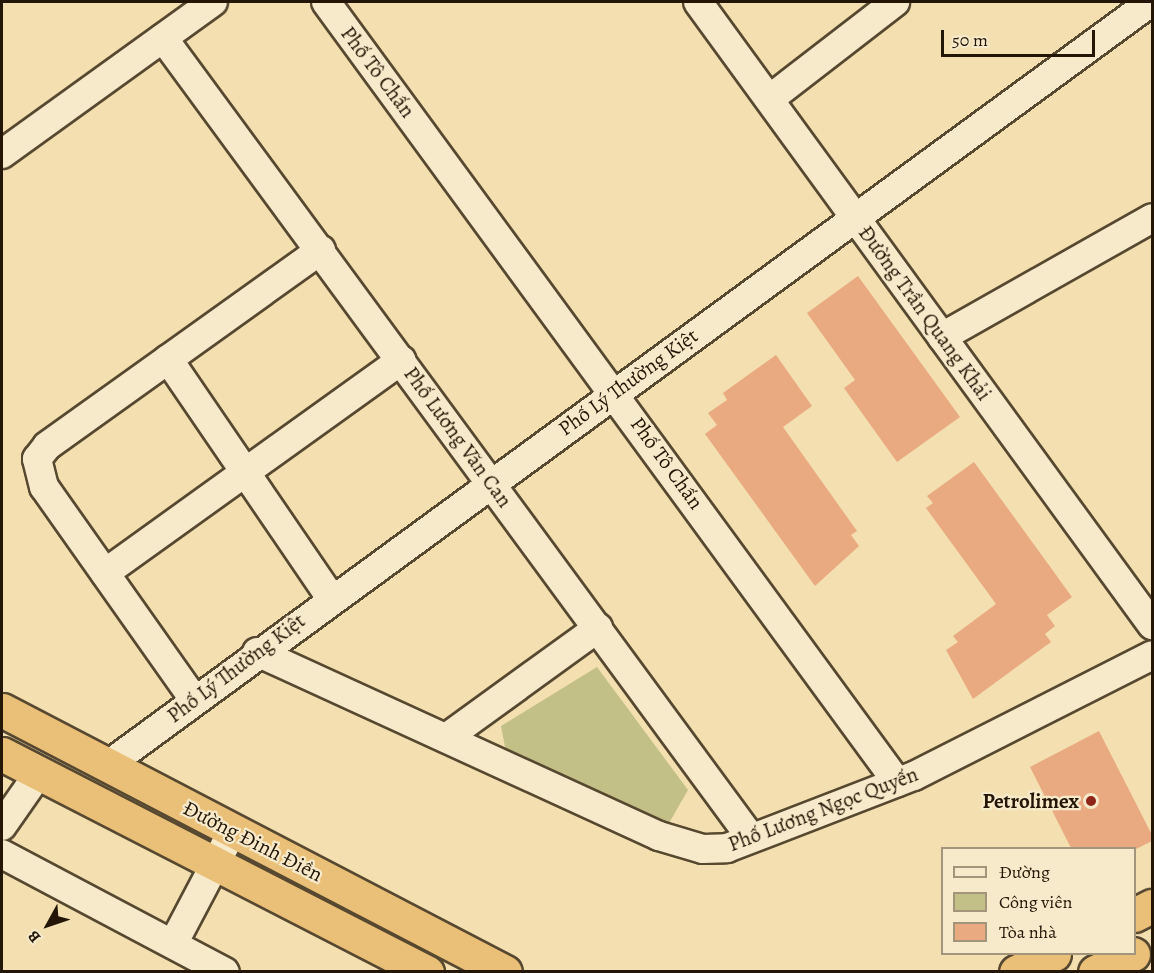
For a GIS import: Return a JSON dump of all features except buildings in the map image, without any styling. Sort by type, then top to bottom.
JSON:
[{"type":"highway","name":"Đường Đinh Điền","points":[[2,710],[505,972]]},
{"type":"highway","name":"Đường Đinh Điền","points":[[2,754],[427,972]]},
{"type":"highway","points":[[1136,914],[1152,906]]},
{"type":"highway","points":[[1136,952],[1152,944]]},
{"type":"highway","points":[[1016,972],[1051,955]]},
{"type":"highway","points":[[1095,972],[1130,955]]},
{"type":"street","points":[[2,154],[213,2]]},
{"type":"street","name":"Phố Tô Chấn","points":[[326,2],[615,391],[897,782]]},
{"type":"street","name":"Đường Trần Quang Khải","points":[[698,2],[771,98],[1152,625]]},
{"type":"street","points":[[771,98],[895,2]]},
{"type":"street","name":"Phố Lý Thường Kiệt","points":[[108,765],[193,698],[1151,2]]},
{"type":"street","name":"Phố Lương Văn Can","points":[[164,38],[751,838]]},
{"type":"street","points":[[942,337],[1152,218]]},
{"type":"street","points":[[193,698],[44,487],[37,459],[48,446],[321,250]]},
{"type":"street","points":[[168,359],[331,598]]},
{"type":"street","points":[[105,573],[401,360]]},
{"type":"street","points":[[446,738],[598,628]]},
{"type":"street","name":"Phố Lương Ngọc Quyến","points":[[257,652],[683,845],[727,848],[897,782],[1152,655]]},
{"type":"street","points":[[2,826],[39,773]]},
{"type":"street","points":[[173,944],[233,830]]},
{"type":"street","points":[[2,854],[225,972]]},
{"type":"green space","points":[[597,667],[688,790],[669,823],[506,752],[501,726]]},
{"type":"place","name":"Petrolimex","points":[[1091,801]]}]
